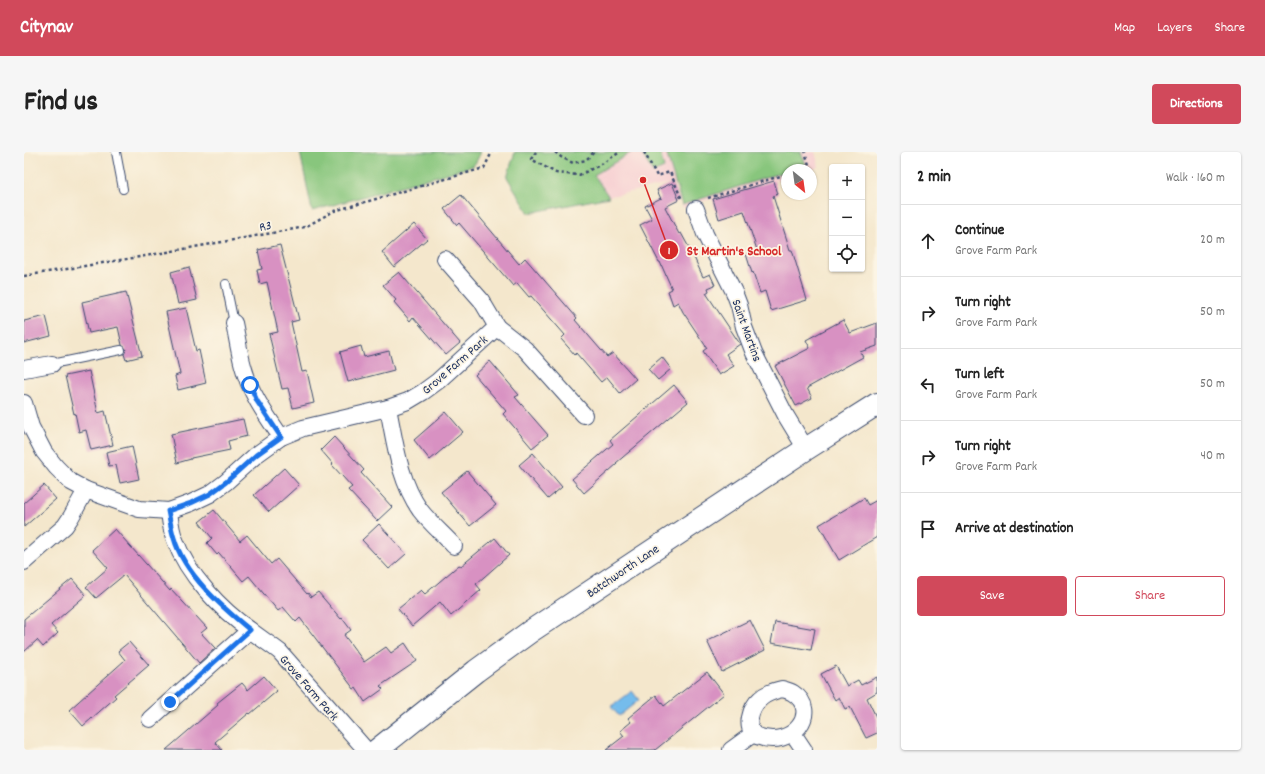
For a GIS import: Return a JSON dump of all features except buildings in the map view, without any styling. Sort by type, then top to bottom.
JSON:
[{"type":"street","name":"Saint Martins","points":[[696,205],[705,234],[734,292],[739,305],[744,327],[754,352],[786,416],[806,449]]},
{"type":"street","name":"Grove Farm Park","points":[[445,259],[481,300],[497,327],[525,349],[584,415]]},
{"type":"street","points":[[234,323],[243,366],[250,385],[257,401],[281,437]]},
{"type":"street","name":"Grove Farm Park","points":[[24,403],[31,427],[44,452],[70,482],[86,490],[139,510],[168,511],[191,503],[210,494],[256,455],[281,437],[303,428],[388,408],[408,401],[438,381],[497,327]]},
{"type":"street","points":[[24,369],[52,364]]},
{"type":"street","name":"Batchworth Lane","points":[[377,750],[458,685],[531,631],[806,449],[877,404]]},
{"type":"street","points":[[388,408],[404,481],[420,510],[454,546]]},
{"type":"street","points":[[24,562],[65,526],[86,490]]},
{"type":"street","name":"Grove Farm Park","points":[[168,511],[174,539],[192,574],[224,609],[280,652],[366,750]]},
{"type":"street","points":[[150,720],[250,630]]},
{"type":"street","points":[[782,689],[792,692],[800,698],[804,708],[804,720],[801,728],[794,735],[786,740],[775,742],[764,740],[753,734],[748,724],[751,712],[759,699],[771,691],[782,689]]},
{"type":"street","points":[[731,750],[753,734]]},
{"type":"street","points":[[794,735],[804,750]]},
{"type":"lane","points":[[116,152],[123,189]]},
{"type":"lane","points":[[226,284],[234,323]]},
{"type":"lane","points":[[52,364],[121,350]]},
{"type":"path","name":"R3","points":[[24,276],[305,228],[334,211],[484,168],[492,152]]},
{"type":"path","points":[[536,152],[532,159],[556,173],[579,175],[600,165],[620,152]]},
{"type":"path","points":[[555,152],[573,163],[586,160],[594,152]]},
{"type":"path","points":[[644,152],[657,176],[670,172],[696,205],[781,176]]},
{"type":"path","points":[[805,152],[809,164]]},
{"type":"shaded area","points":[[515,152],[815,152],[819,167],[817,168],[817,164],[781,164],[781,179],[683,208],[674,183],[529,213],[507,177]]},
{"type":"green space","points":[[300,152],[481,152],[473,166],[312,211]]},
{"type":"green space","points":[[515,152],[632,152],[594,175],[609,197],[529,213],[507,177]]},
{"type":"green space","points":[[641,152],[660,152],[664,168],[653,173]]},
{"type":"green space","points":[[666,152],[801,152],[806,164],[781,164],[781,173],[682,205]]},
{"type":"water","points":[[632,691],[639,700],[619,716],[611,707]]},
{"type":"place","name":"St Martin's School","points":[[643,180]]},
{"type":"route","points":[[170,702],[250,630],[224,609],[192,574],[174,539],[168,511],[191,503],[210,494],[256,455],[281,437],[257,401],[250,385]]}]
